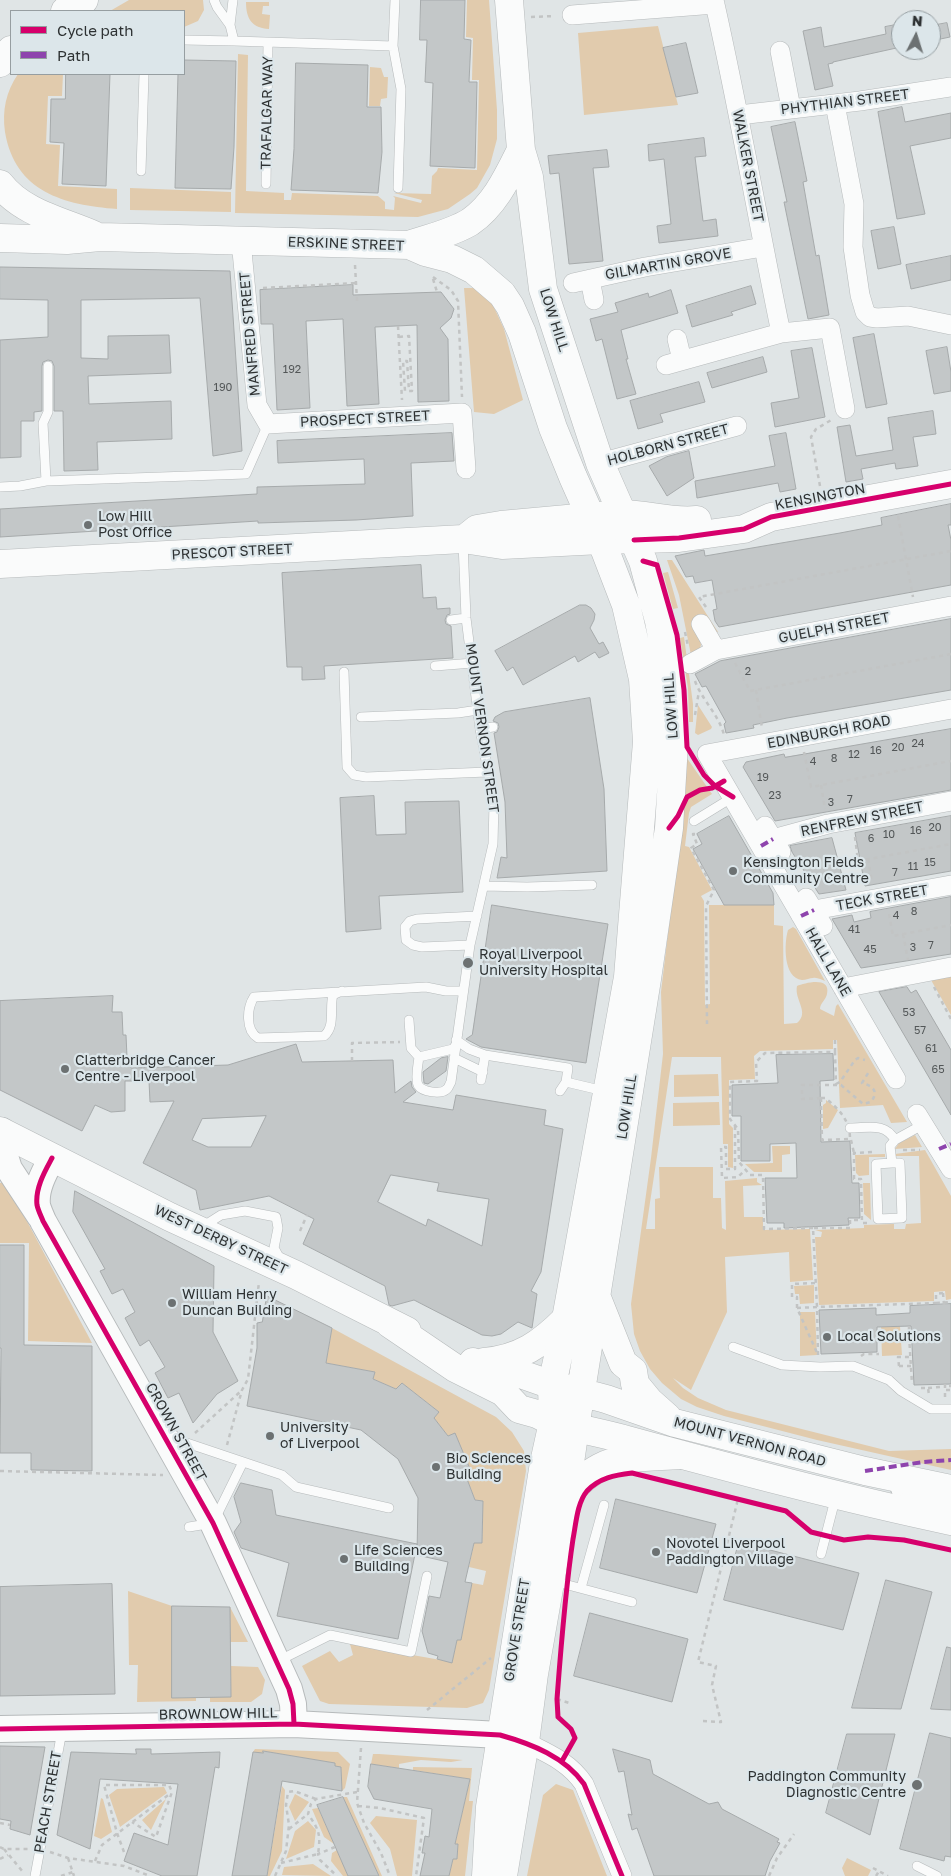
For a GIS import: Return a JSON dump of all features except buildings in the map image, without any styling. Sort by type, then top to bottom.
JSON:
[{"type":"main road","points":[[67,10],[84,0]]},
{"type":"main road","name":"LOW HILL","points":[[509,9],[521,150],[530,177],[543,289],[600,463],[643,560],[659,621],[669,674],[674,744],[668,837],[597,1298],[579,1392],[564,1425]]},
{"type":"main road","points":[[0,63],[10,51]]},
{"type":"main road","points":[[409,245],[459,228],[477,216],[498,192],[521,150]]},
{"type":"main road","points":[[0,184],[11,196],[33,211],[100,237]]},
{"type":"main road","name":"ERSKINE STREET","points":[[0,238],[67,240],[100,237],[409,245],[425,252],[452,259],[474,270],[497,289],[510,306],[522,333],[553,428],[595,528]]},
{"type":"main road","name":"KENSINGTON","points":[[595,528],[634,540],[679,538],[744,530],[771,518],[951,484]]},
{"type":"main road","name":"PRESCOT STREET","points":[[0,564],[463,539],[502,545],[595,528],[622,514],[637,514],[680,522],[741,516],[771,518]]},
{"type":"main road","name":"LOW HILL","points":[[552,1385],[566,1318],[629,968],[647,742],[644,679],[626,605],[595,528]]},
{"type":"main road","name":"WEST DERBY STREET","points":[[1,1131],[52,1158],[286,1271],[390,1324],[500,1374],[514,1372],[552,1385]]},
{"type":"main road","points":[[597,1298],[622,1363],[633,1371],[635,1384],[649,1402],[675,1423]]},
{"type":"main road","points":[[475,1363],[512,1357],[528,1350],[548,1337],[566,1318]]},
{"type":"main road","name":"WEST DERBY STREET","points":[[390,1324],[455,1368],[503,1392],[519,1409],[564,1425]]},
{"type":"main road","name":"MOUNT VERNON ROAD","points":[[552,1385],[606,1399],[675,1423],[879,1474],[951,1489]]},
{"type":"main road","name":"GROVE STREET","points":[[486,1876],[488,1819],[534,1674],[565,1497],[564,1425],[552,1385]]},
{"type":"main road","name":"MOUNT VERNON ROAD","points":[[564,1425],[837,1494],[950,1517]]},
{"type":"main road","name":"GROVE STREET","points":[[503,1876],[513,1738],[516,1638],[544,1463],[564,1425]]},
{"type":"main road","points":[[565,1497],[580,1481],[605,1465],[631,1459],[681,1455]]},
{"type":"street","points":[[572,15],[714,2]]},
{"type":"street","name":"WALKER STREET","points":[[714,2],[739,115],[781,333]]},
{"type":"street","points":[[780,51],[791,108]]},
{"type":"street","name":"PHYTHIAN STREET","points":[[739,115],[835,104],[951,87]]},
{"type":"street","points":[[835,104],[854,204],[853,247],[860,295],[865,312],[870,317],[908,316],[951,325]]},
{"type":"street","name":"MANFRED STREET","points":[[241,241],[256,405],[268,424]]},
{"type":"street","name":"GILMARTIN GROVE","points":[[594,300],[582,281],[645,266],[763,247]]},
{"type":"street","points":[[677,340],[681,361],[781,333],[830,328],[845,409]]},
{"type":"street","points":[[462,413],[466,469]]},
{"type":"street","name":"PROSPECT STREET","points":[[268,424],[462,413]]},
{"type":"street","name":"HOLBORN STREET","points":[[600,463],[737,426]]},
{"type":"street","name":"GUELPH STREET","points":[[690,664],[722,649],[951,606]]},
{"type":"street","points":[[698,623],[722,649]]},
{"type":"street","name":"EDINBURGH ROAD","points":[[707,754],[951,709]]},
{"type":"street","name":"HALL LANE","points":[[707,754],[733,797],[770,841],[811,913],[843,988],[896,1078]]},
{"type":"street","name":"RENFREW STREET","points":[[770,841],[828,824],[951,801]]},
{"type":"street","name":"TECK STREET","points":[[811,913],[951,885]]},
{"type":"street","points":[[843,988],[951,967]]},
{"type":"street","points":[[920,1119],[945,1146],[951,1169]]},
{"type":"street","points":[[1,1131],[9,1170],[43,1221]]},
{"type":"street","name":"CROWN STREET","points":[[52,1158],[42,1178],[38,1195],[37,1204],[43,1221],[175,1439],[188,1476],[201,1525],[289,1689],[293,1704],[294,1724]]},
{"type":"street","points":[[879,1474],[950,1517]]},
{"type":"street","name":"BROWNLOW HILL","points":[[0,1729],[294,1724],[513,1738]]},
{"type":"street","points":[[513,1738],[562,1761],[577,1774],[584,1784],[622,1876]]},
{"type":"lane","points":[[214,0],[230,25]]},
{"type":"lane","points":[[233,0],[230,25],[234,41]]},
{"type":"lane","points":[[394,0],[394,46],[401,90],[398,188]]},
{"type":"lane","name":"TRAFALGAR WAY","points":[[185,40],[394,46]]},
{"type":"lane","name":"TRAFALGAR WAY","points":[[266,184],[268,43]]},
{"type":"lane","points":[[141,171],[144,75]]},
{"type":"lane","points":[[46,481],[43,423],[48,412],[48,366]]},
{"type":"lane","points":[[0,486],[20,486],[46,481],[246,474],[268,424]]},
{"type":"lane","name":"MOUNT VERNON STREET","points":[[419,1057],[417,1083],[420,1088],[441,1092],[447,1089],[451,1082],[470,945],[493,844],[492,790],[480,729],[466,618],[463,539]]},
{"type":"lane","points":[[451,620],[466,618]]},
{"type":"lane","points":[[435,666],[451,662],[473,663]]},
{"type":"lane","points":[[344,672],[347,767],[354,775],[366,777],[487,772]]},
{"type":"lane","points":[[361,718],[458,713],[478,710]]},
{"type":"lane","points":[[480,729],[493,727]]},
{"type":"lane","points":[[694,821],[733,797]]},
{"type":"lane","points":[[484,886],[592,885]]},
{"type":"lane","points":[[470,945],[413,946],[406,940],[405,927],[410,922],[418,919],[477,916]]},
{"type":"lane","points":[[342,991],[333,995],[331,1002],[331,1025],[324,1036],[258,1038],[253,1035],[250,1028],[249,1006],[254,997],[342,991],[426,987],[446,991],[463,991]]},
{"type":"lane","points":[[409,1020],[411,1048],[419,1057],[452,1049],[456,1043],[485,1055],[568,1068],[566,1082],[560,1091]]},
{"type":"lane","points":[[454,1058],[482,1076],[485,1055]]},
{"type":"lane","points":[[566,1082],[607,1091]]},
{"type":"lane","points":[[892,1163],[890,1146],[920,1119]]},
{"type":"lane","points":[[850,1128],[882,1127],[890,1132],[895,1140]]},
{"type":"lane","points":[[892,1163],[900,1163],[902,1218],[878,1219],[876,1164],[892,1163]]},
{"type":"lane","points":[[198,1230],[221,1215],[245,1212],[276,1217],[278,1228],[274,1248],[286,1271]]},
{"type":"lane","points":[[732,1348],[782,1365],[853,1366],[889,1380],[901,1391],[931,1409],[951,1408]]},
{"type":"lane","points":[[175,1439],[282,1475],[296,1487],[388,1508]]},
{"type":"lane","points":[[201,1525],[243,1462]]},
{"type":"lane","points":[[821,1554],[837,1494]]},
{"type":"lane","points":[[582,1588],[604,1505]]},
{"type":"lane","points":[[276,1662],[330,1636],[412,1652],[427,1576]]},
{"type":"lane","points":[[550,1580],[632,1602]]},
{"type":"lane","name":"PEACH STREET","points":[[35,1876],[62,1729]]},
{"type":"lane","points":[[917,1866],[937,1876]]},
{"type":"path","points":[[509,9],[572,15]]},
{"type":"path","points":[[355,265],[357,301]]},
{"type":"path","points":[[426,272],[452,290],[458,301],[462,413]]},
{"type":"path","points":[[433,277],[437,292]]},
{"type":"path","points":[[245,288],[356,283]]},
{"type":"path","points":[[398,326],[402,416]]},
{"type":"path","points":[[399,337],[409,336],[412,391],[409,391],[407,361],[403,361],[405,391],[401,391]]},
{"type":"path","points":[[824,507],[811,436],[816,429],[842,414],[845,409]]},
{"type":"path","points":[[894,495],[915,612]]},
{"type":"path","points":[[728,751],[723,730],[699,691],[690,670],[698,623],[699,597],[951,551]]},
{"type":"path","points":[[722,649],[750,691],[951,654]]},
{"type":"path","points":[[756,690],[764,744]]},
{"type":"path","points":[[802,737],[811,787],[951,761]]},
{"type":"path","points":[[822,785],[828,824]]},
{"type":"path","points":[[852,820],[858,861],[951,844]]},
{"type":"path","points":[[701,830],[693,834],[697,844],[691,848],[714,890],[706,906],[707,1024]]},
{"type":"path","points":[[868,859],[893,936],[951,926]]},
{"type":"path","points":[[903,934],[918,974],[951,1019]]},
{"type":"path","points":[[835,1040],[836,1084]]},
{"type":"path","points":[[352,1061],[352,1043],[400,1042]]},
{"type":"path","points":[[835,1052],[765,1054],[756,1062],[757,1081],[730,1082],[730,1119],[738,1129],[738,1162],[750,1175],[763,1175],[764,1229],[850,1228],[850,1220],[858,1220]]},
{"type":"path","points":[[836,1084],[840,1082],[855,1060],[863,1059],[870,1064],[871,1067],[862,1083],[872,1086],[875,1092],[870,1102],[863,1104],[844,1087],[836,1084],[802,1085],[802,1099],[825,1098],[840,1110],[850,1128],[850,1139],[854,1152],[854,1179],[861,1179],[862,1223]]},
{"type":"path","points":[[822,1098],[822,1140],[850,1139]]},
{"type":"path","points":[[735,1124],[735,1169],[726,1169],[726,1147],[721,1147],[722,1178],[738,1177],[745,1170]]},
{"type":"path","points":[[854,1152],[870,1152]]},
{"type":"path","points":[[300,1231],[307,1215]]},
{"type":"path","points":[[813,1228],[816,1283],[817,1307],[818,1357],[797,1308],[797,1296],[792,1297],[792,1284],[816,1283]]},
{"type":"path","points":[[225,1456],[242,1390],[248,1379],[259,1278]]},
{"type":"path","points":[[936,1303],[936,1294],[944,1293],[944,1305]]},
{"type":"path","points":[[797,1308],[951,1302]]},
{"type":"path","points":[[909,1326],[912,1388]]},
{"type":"path","points":[[902,1336],[909,1335]]},
{"type":"path","points":[[859,1358],[864,1354],[879,1354]]},
{"type":"path","points":[[910,1357],[898,1357],[899,1366],[913,1366]]},
{"type":"path","points":[[920,1388],[940,1387],[940,1384]]},
{"type":"path","points":[[945,1384],[945,1390]]},
{"type":"path","points":[[928,1388],[929,1396],[934,1398]]},
{"type":"path","points":[[175,1439],[242,1390]]},
{"type":"path","points":[[939,1398],[951,1398]]},
{"type":"path","points":[[0,1472],[188,1476]]},
{"type":"path","points":[[729,1496],[748,1501]]},
{"type":"path","points":[[703,1721],[720,1722],[712,1685],[716,1666],[698,1662],[738,1499]]},
{"type":"path","points":[[403,1730],[516,1638]]},
{"type":"path","points":[[558,1690],[558,1708]]},
{"type":"path","points":[[557,1699],[569,1703]]},
{"type":"path","points":[[363,1727],[357,1792],[358,1806],[364,1823],[382,1852],[390,1876]]},
{"type":"path","points":[[124,1852],[104,1785],[169,1785],[172,1792],[156,1837],[132,1822]]},
{"type":"path","points":[[275,1876],[286,1851],[289,1829],[286,1805],[288,1792],[294,1791],[316,1798],[357,1792]]},
{"type":"path","points":[[94,1862],[102,1845],[172,1792]]},
{"type":"path","points":[[289,1829],[308,1814],[311,1804],[316,1798]]},
{"type":"path","points":[[358,1806],[380,1808],[424,1818],[416,1876]]},
{"type":"path","points":[[308,1814],[319,1831],[318,1854],[320,1860],[338,1876]]},
{"type":"path","points":[[0,1823],[10,1825]]},
{"type":"path","points":[[769,1876],[777,1858],[794,1834]]},
{"type":"path","points":[[281,1863],[318,1854],[335,1847]]},
{"type":"path","points":[[2,1848],[40,1848],[68,1858],[124,1866],[150,1876]]},
{"type":"path","points":[[2,1848],[26,1876]]},
{"type":"path","points":[[0,1859],[8,1855]]},
{"type":"path","points":[[61,1876],[73,1874],[68,1858]]},
{"type":"path","points":[[873,1868],[888,1876]]},
{"type":"path","points":[[876,1876],[879,1871]]},
{"type":"shaded area","points":[[129,0],[203,0],[204,10],[198,21],[185,27],[185,10],[112,10]]},
{"type":"shaded area","points":[[467,0],[489,0],[497,110],[497,139],[490,165],[477,188],[448,209],[418,217],[235,213],[238,54],[248,55],[246,191],[284,193],[284,200],[291,200],[292,193],[378,196],[385,202],[385,209],[394,210],[395,198],[393,196],[421,203],[422,200],[394,193],[431,194],[432,176],[438,168],[477,170],[479,80],[472,80],[473,38],[466,37]]},
{"type":"shaded area","points":[[246,2],[269,2],[269,6],[263,6],[262,14],[270,15],[269,29],[258,27],[251,22],[247,13]]},
{"type":"shaded area","points":[[658,26],[678,105],[584,115],[578,33]]},
{"type":"shaded area","points":[[370,67],[381,68],[384,77],[388,77],[387,98],[381,99],[380,106],[369,106]]},
{"type":"shaded area","points":[[17,75],[63,75],[62,96],[48,96],[46,144],[60,145],[58,186],[117,189],[117,209],[79,204],[61,199],[45,192],[31,182],[19,169],[5,132],[4,116],[10,88]]},
{"type":"shaded area","points":[[130,188],[231,192],[231,212],[130,210]]},
{"type":"shaded area","points":[[464,288],[476,288],[493,305],[504,329],[523,400],[494,414],[474,412]]},
{"type":"shaded area","points":[[667,560],[672,560],[718,632],[699,635],[701,645],[699,651],[691,655],[679,595]]},
{"type":"shaded area","points":[[668,572],[678,608],[673,609],[663,573]]},
{"type":"shaded area","points":[[684,637],[693,704],[693,722],[689,722],[688,688],[680,638]]},
{"type":"shaded area","points":[[698,705],[712,727],[698,735],[695,733]]},
{"type":"shaded area","points":[[682,751],[712,794],[691,807],[685,846],[689,847],[712,890],[701,896],[704,901],[705,1005],[710,1004],[709,905],[774,905],[774,925],[783,926],[784,1024],[797,1023],[801,1019],[802,1010],[797,986],[816,982],[825,985],[827,994],[820,1009],[834,1016],[838,1004],[907,1122],[891,1123],[883,1105],[840,1108],[837,1040],[833,1040],[833,1049],[760,1051],[754,1056],[755,1079],[729,1080],[729,1124],[733,1128],[733,1168],[728,1167],[728,1144],[723,1144],[721,1057],[672,1057],[646,1229],[655,1229],[655,1199],[660,1198],[659,1167],[713,1167],[713,1198],[721,1198],[722,1228],[726,1230],[725,1181],[757,1178],[757,1182],[762,1185],[743,1186],[744,1217],[763,1217],[763,1230],[810,1229],[813,1280],[790,1282],[789,1252],[725,1257],[727,1312],[691,1390],[673,1378],[683,1388],[698,1398],[726,1410],[889,1451],[951,1449],[951,1470],[817,1440],[724,1416],[697,1407],[681,1399],[662,1383],[650,1369],[640,1351],[634,1334],[631,1304],[663,1054],[661,992],[682,816]]},
{"type":"shaded area","points":[[793,927],[796,929],[825,981],[818,978],[802,980],[796,978],[791,973],[786,959],[786,943],[788,930]]},
{"type":"shaded area","points":[[951,977],[951,1015],[931,980]]},
{"type":"shaded area","points":[[718,1074],[719,1096],[674,1097],[674,1075]]},
{"type":"shaded area","points":[[826,1100],[838,1110],[828,1128],[823,1129],[823,1105],[826,1103]]},
{"type":"shaded area","points":[[719,1102],[720,1125],[673,1126],[673,1103]]},
{"type":"shaded area","points":[[915,1135],[922,1147],[895,1149],[899,1143]]},
{"type":"shaded area","points":[[772,1146],[790,1146],[790,1154],[782,1155],[782,1172],[754,1172],[745,1164],[773,1163]]},
{"type":"shaded area","points":[[925,1150],[951,1196],[951,1299],[946,1300],[945,1291],[934,1292],[934,1301],[819,1305],[815,1237],[821,1237],[822,1232],[815,1230],[864,1228],[864,1225],[894,1224],[894,1229],[905,1229],[906,1224],[921,1223],[919,1156],[895,1156],[895,1154]]},
{"type":"shaded area","points":[[885,1154],[885,1157],[869,1157],[869,1175],[859,1176],[856,1173],[855,1155]]},
{"type":"shaded area","points":[[6,1182],[92,1343],[28,1341],[29,1243],[0,1243],[0,1183]]},
{"type":"shaded area","points":[[863,1183],[870,1183],[871,1220],[864,1214]]},
{"type":"shaded area","points":[[814,1285],[814,1303],[800,1304],[799,1294],[795,1294],[794,1286]]},
{"type":"shaded area","points":[[800,1312],[815,1312],[817,1355],[800,1356]]},
{"type":"shaded area","points":[[900,1326],[902,1355],[882,1356],[881,1327]]},
{"type":"shaded area","points":[[332,1328],[496,1417],[512,1432],[524,1451],[526,1471],[489,1690],[483,1703],[467,1708],[329,1704],[320,1701],[302,1666],[330,1651],[339,1662],[353,1655],[350,1644],[452,1662],[457,1639],[461,1640],[472,1583],[483,1585],[486,1571],[469,1567],[474,1543],[482,1543],[483,1501],[475,1500],[467,1479],[473,1476],[455,1434],[448,1436],[434,1418],[439,1412],[402,1383],[396,1389],[373,1379],[375,1372],[326,1363]]},
{"type":"shaded area","points":[[128,1591],[172,1606],[172,1698],[196,1698],[196,1701],[137,1702],[138,1665],[129,1665]]},
{"type":"shaded area","points":[[230,1607],[248,1642],[230,1642]]},
{"type":"shaded area","points":[[231,1666],[258,1667],[265,1680],[262,1694],[251,1702],[210,1702],[210,1697],[231,1697]]},
{"type":"shaded area","points":[[255,1749],[338,1752],[350,1764],[345,1788],[342,1791],[341,1767],[335,1766],[335,1763],[263,1751],[263,1753],[253,1752]]},
{"type":"shaded area","points":[[373,1754],[463,1760],[451,1762],[421,1760],[399,1764],[399,1768],[371,1764]]},
{"type":"shaded area","points":[[413,1767],[472,1768],[469,1801],[473,1801],[465,1876],[449,1876],[453,1859],[457,1859],[458,1844],[455,1844],[470,1779],[413,1770]]},
{"type":"shaded area","points":[[556,1784],[573,1790],[607,1876],[527,1876],[543,1795]]},
{"type":"shaded area","points":[[282,1786],[285,1790],[282,1851],[270,1876],[267,1876]]},
{"type":"shaded area","points":[[164,1787],[167,1793],[120,1827],[109,1795],[117,1789]]},
{"type":"shaded area","points":[[295,1794],[309,1802],[295,1821],[289,1807]]},
{"type":"shaded area","points":[[343,1797],[347,1797],[382,1876],[379,1876]]},
{"type":"shaded area","points":[[101,1798],[103,1799],[112,1832],[101,1839],[94,1836]]},
{"type":"shaded area","points":[[166,1799],[151,1830],[142,1820]]},
{"type":"shaded area","points":[[318,1808],[334,1844],[324,1837],[312,1809]]},
{"type":"shaded area","points":[[376,1816],[417,1820],[412,1876],[397,1876],[390,1849],[370,1823]]},
{"type":"shaded area","points":[[308,1821],[316,1830],[314,1847],[286,1859],[295,1831]]},
{"type":"shaded area","points":[[337,1850],[348,1876],[343,1876],[331,1861],[332,1853]]},
{"type":"shaded area","points":[[847,1858],[871,1870],[868,1876],[845,1876],[842,1868]]},
{"type":"shaded area","points":[[313,1864],[331,1876],[282,1875],[284,1867]]},
{"type":"marked path","points":[[761,846],[773,839]]},
{"type":"marked path","points":[[801,916],[814,910]]},
{"type":"marked path","points":[[939,1149],[951,1144]]},
{"type":"marked path","points":[[865,1471],[923,1462],[951,1460]]},
{"type":"cycle path","points":[[634,540],[679,538],[744,529],[771,517],[951,484]]},
{"type":"cycle path","points":[[643,561],[657,565],[677,635],[684,690],[687,747],[704,775],[715,786],[733,797]]},
{"type":"cycle path","points":[[669,828],[678,816],[687,797],[700,790],[712,788],[724,781]]},
{"type":"cycle path","points":[[52,1158],[41,1180],[38,1192],[37,1205],[43,1221],[213,1523],[289,1689],[293,1704],[294,1724]]},
{"type":"cycle path","points":[[562,1761],[575,1738],[571,1729],[558,1717],[557,1699],[570,1559],[581,1501],[587,1491],[602,1480],[632,1473],[786,1511],[811,1532],[844,1540],[868,1537],[904,1540],[951,1550]]},
{"type":"cycle path","points":[[0,1729],[294,1724],[500,1735],[536,1747],[558,1759],[584,1784],[622,1876]]},
{"type":"place","name":"Low Hill Post Office","points":[[88,525]]},
{"type":"place","name":"Kensington Fields Community Centre","points":[[733,871]]},
{"type":"place","name":"Royal Liverpool University Hospital","points":[[468,963]]},
{"type":"place","name":"Clatterbridge Cancer Centre - Liverpool","points":[[65,1069]]},
{"type":"place","name":"William Henry Duncan Building","points":[[172,1303]]},
{"type":"place","name":"Local Solutions","points":[[827,1337]]},
{"type":"place","name":"University of Liverpool","points":[[270,1436]]},
{"type":"place","name":"Bio Sciences Building","points":[[436,1467]]},
{"type":"place","name":"Novotel Liverpool Paddington Village","points":[[656,1552]]},
{"type":"place","name":"Life Sciences Building","points":[[344,1559]]},
{"type":"place","name":"Paddington Community Diagnostic Centre","points":[[917,1785]]}]
